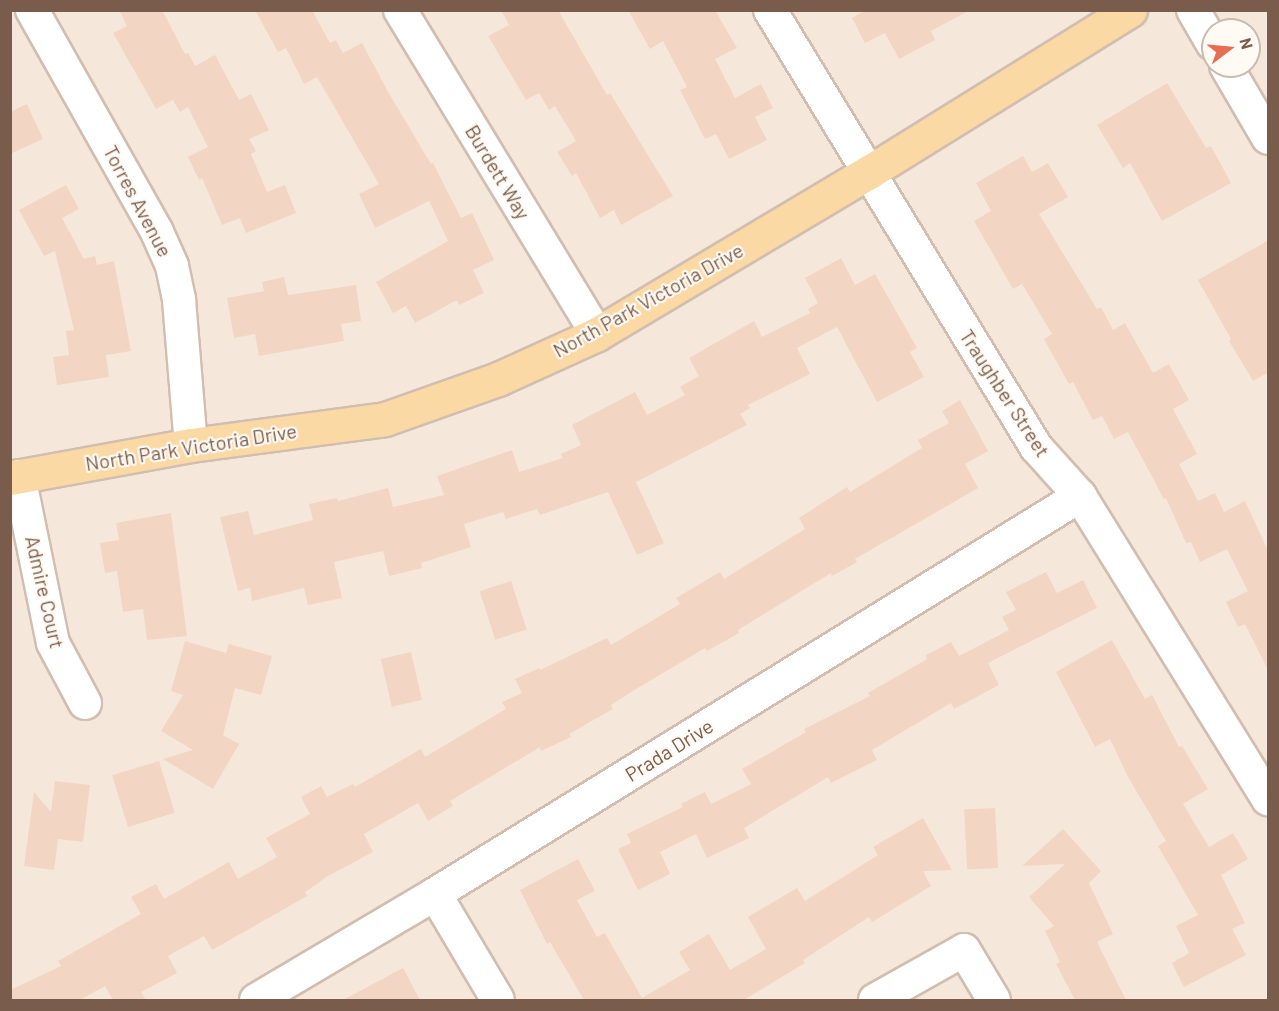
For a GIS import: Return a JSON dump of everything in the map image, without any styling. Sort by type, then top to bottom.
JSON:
[{"type":"main road","name":"North Park Victoria Drive","points":[[15,477],[191,444],[385,419],[498,379],[597,334],[869,172],[1130,10]]},
{"type":"street","name":"Burdett Way","points":[[400,10],[597,334]]},
{"type":"street","name":"Traughber Street","points":[[770,10],[1036,447],[1080,496],[1269,799]]},
{"type":"street","points":[[1193,10],[1201,24]]},
{"type":"street","name":"Torres Avenue","points":[[25,16],[158,232],[172,266],[178,300],[191,444]]},
{"type":"street","points":[[1233,78],[1269,138]]},
{"type":"street","name":"Admire Court","points":[[15,477],[53,643],[85,703]]},
{"type":"street","name":"Prada Drive","points":[[256,1000],[435,894],[1080,496]]},
{"type":"street","points":[[435,894],[498,1000]]},
{"type":"street","points":[[875,1000],[964,950],[994,1000]]},
{"type":"shaded area","points":[[11,11],[1268,11],[1268,1000],[11,1000]]},
{"type":"building","points":[[119,10],[162,10],[185,54],[188,53],[195,66],[215,55],[239,100],[251,94],[269,130],[249,139],[256,151],[251,154],[267,192],[285,185],[296,213],[246,233],[240,218],[222,225],[202,178],[199,180],[188,157],[208,147],[188,107],[180,112],[173,100],[156,109],[113,33],[127,26]]},
{"type":"building","points":[[255,10],[312,10],[330,43],[336,40],[343,53],[362,43],[387,90],[431,164],[433,163],[461,218],[472,213],[494,260],[473,270],[484,293],[459,305],[457,300],[415,323],[406,306],[393,313],[376,282],[448,241],[429,201],[375,228],[359,194],[379,184],[317,77],[304,84],[286,48],[278,52]]},
{"type":"building","points":[[501,10],[558,10],[607,95],[610,93],[673,196],[621,225],[614,210],[600,218],[576,173],[572,176],[557,152],[576,141],[555,106],[549,110],[539,93],[526,100],[488,36],[509,25]]},
{"type":"building","points":[[628,10],[715,10],[737,48],[715,59],[735,98],[761,84],[773,108],[755,117],[767,140],[729,159],[716,134],[705,139],[680,90],[687,87],[663,41],[650,49]]},
{"type":"building","points":[[866,10],[970,10],[931,31],[935,40],[899,59],[885,33],[865,43],[852,18]]},
{"type":"building","points":[[1167,83],[1206,148],[1211,146],[1231,183],[1162,221],[1130,163],[1123,168],[1097,125]]},
{"type":"building","points":[[27,104],[43,139],[10,154],[10,112]]},
{"type":"building","points":[[1023,156],[1032,172],[1048,163],[1068,197],[1039,214],[1097,309],[1101,307],[1113,330],[1125,323],[1153,373],[1169,364],[1189,400],[1173,409],[1197,454],[1179,464],[1198,501],[1215,493],[1224,512],[1245,501],[1269,553],[1269,672],[1245,624],[1238,627],[1226,602],[1248,591],[1227,549],[1200,562],[1191,542],[1186,543],[1166,498],[1164,499],[1128,432],[1114,439],[1102,416],[1093,420],[1073,382],[1069,384],[1044,339],[1052,334],[1022,284],[1013,289],[974,221],[991,211],[976,183]]},
{"type":"building","points":[[66,185],[79,209],[62,218],[84,259],[95,256],[97,265],[114,261],[131,351],[106,355],[109,377],[57,385],[53,357],[69,355],[66,331],[74,330],[55,251],[44,256],[19,210]]},
{"type":"building","points":[[1269,240],[1269,372],[1253,381],[1229,341],[1231,339],[1198,280]]},
{"type":"building","points":[[841,258],[855,285],[875,274],[917,348],[910,352],[924,377],[877,402],[837,327],[797,348],[810,374],[748,405],[750,408],[740,414],[747,425],[636,482],[664,543],[637,555],[608,492],[540,515],[537,509],[506,519],[503,512],[464,524],[471,547],[421,563],[422,568],[389,576],[383,551],[334,562],[342,598],[308,605],[304,588],[252,601],[250,588],[238,591],[220,517],[248,511],[254,535],[313,520],[309,504],[337,498],[338,501],[388,488],[393,507],[444,495],[437,476],[512,450],[519,472],[563,458],[561,454],[581,445],[572,425],[635,392],[647,415],[685,395],[680,387],[699,376],[689,358],[754,321],[762,337],[810,313],[808,309],[818,303],[805,278]]},
{"type":"building","points":[[284,277],[288,295],[356,285],[361,321],[341,324],[344,341],[259,356],[255,334],[234,338],[227,298],[264,291],[262,282]]},
{"type":"building","points":[[960,400],[988,451],[965,464],[978,488],[855,559],[857,562],[832,576],[831,573],[738,630],[739,633],[707,651],[705,648],[636,689],[611,705],[613,709],[569,734],[571,737],[541,751],[540,747],[450,801],[453,806],[428,821],[418,803],[364,834],[373,852],[328,876],[305,892],[307,896],[212,950],[204,936],[168,956],[177,973],[141,992],[146,1000],[113,1000],[105,986],[80,1000],[10,1000],[10,990],[61,966],[58,961],[141,914],[131,897],[156,884],[164,899],[229,862],[238,879],[277,857],[266,838],[310,814],[301,797],[321,786],[327,797],[353,784],[355,787],[421,749],[425,757],[506,709],[502,702],[522,693],[515,679],[539,668],[540,670],[607,638],[611,645],[680,604],[676,598],[720,572],[724,579],[805,529],[799,518],[847,487],[850,492],[922,448],[918,440],[949,423],[942,411]]},
{"type":"building","points":[[171,513],[187,636],[147,640],[143,609],[123,612],[117,571],[105,573],[100,543],[119,540],[116,523]]},
{"type":"building","points":[[1046,572],[1057,593],[1083,580],[1097,608],[988,663],[999,685],[954,709],[951,703],[872,750],[877,760],[831,783],[828,777],[744,828],[749,838],[707,858],[696,834],[660,852],[670,874],[638,890],[618,849],[631,843],[627,834],[683,807],[681,804],[705,792],[711,804],[751,784],[742,769],[806,732],[804,729],[870,696],[868,693],[927,659],[926,655],[951,642],[959,656],[1009,630],[1002,617],[1016,610],[1006,592]]},
{"type":"building","points":[[511,581],[527,630],[495,640],[480,591]]},
{"type":"building","points":[[1112,640],[1145,699],[1152,695],[1179,747],[1182,746],[1208,789],[1183,804],[1209,847],[1233,833],[1248,859],[1221,875],[1245,923],[1232,929],[1246,955],[1184,987],[1172,963],[1189,953],[1176,926],[1198,915],[1158,846],[1166,841],[1128,777],[1110,739],[1095,747],[1056,672]]},
{"type":"building","points":[[185,641],[226,653],[229,644],[272,656],[261,695],[235,688],[223,735],[239,744],[213,789],[163,759],[193,750],[161,731],[183,695],[171,691]]},
{"type":"building","points":[[411,652],[422,700],[392,707],[381,659]]},
{"type":"building","points":[[159,761],[175,813],[128,827],[112,775]]},
{"type":"building","points":[[55,781],[90,785],[83,842],[58,839],[54,870],[24,866],[34,792],[51,812]]},
{"type":"building","points":[[995,808],[998,868],[967,870],[964,810]]},
{"type":"building","points":[[923,818],[952,870],[923,871],[931,886],[872,922],[869,917],[803,960],[805,963],[744,1000],[584,1000],[550,942],[547,944],[520,890],[578,859],[595,891],[577,900],[597,937],[605,933],[642,998],[690,970],[679,952],[709,934],[730,970],[766,949],[748,917],[797,888],[805,901],[878,855],[873,847]]},
{"type":"building","points":[[1063,829],[1101,871],[1089,883],[1113,934],[1097,942],[1126,1000],[1075,1000],[1056,964],[1060,962],[1045,931],[1054,926],[1029,897],[1065,864],[1022,866]]},
{"type":"building","points":[[403,968],[420,1000],[343,1000]]}]
